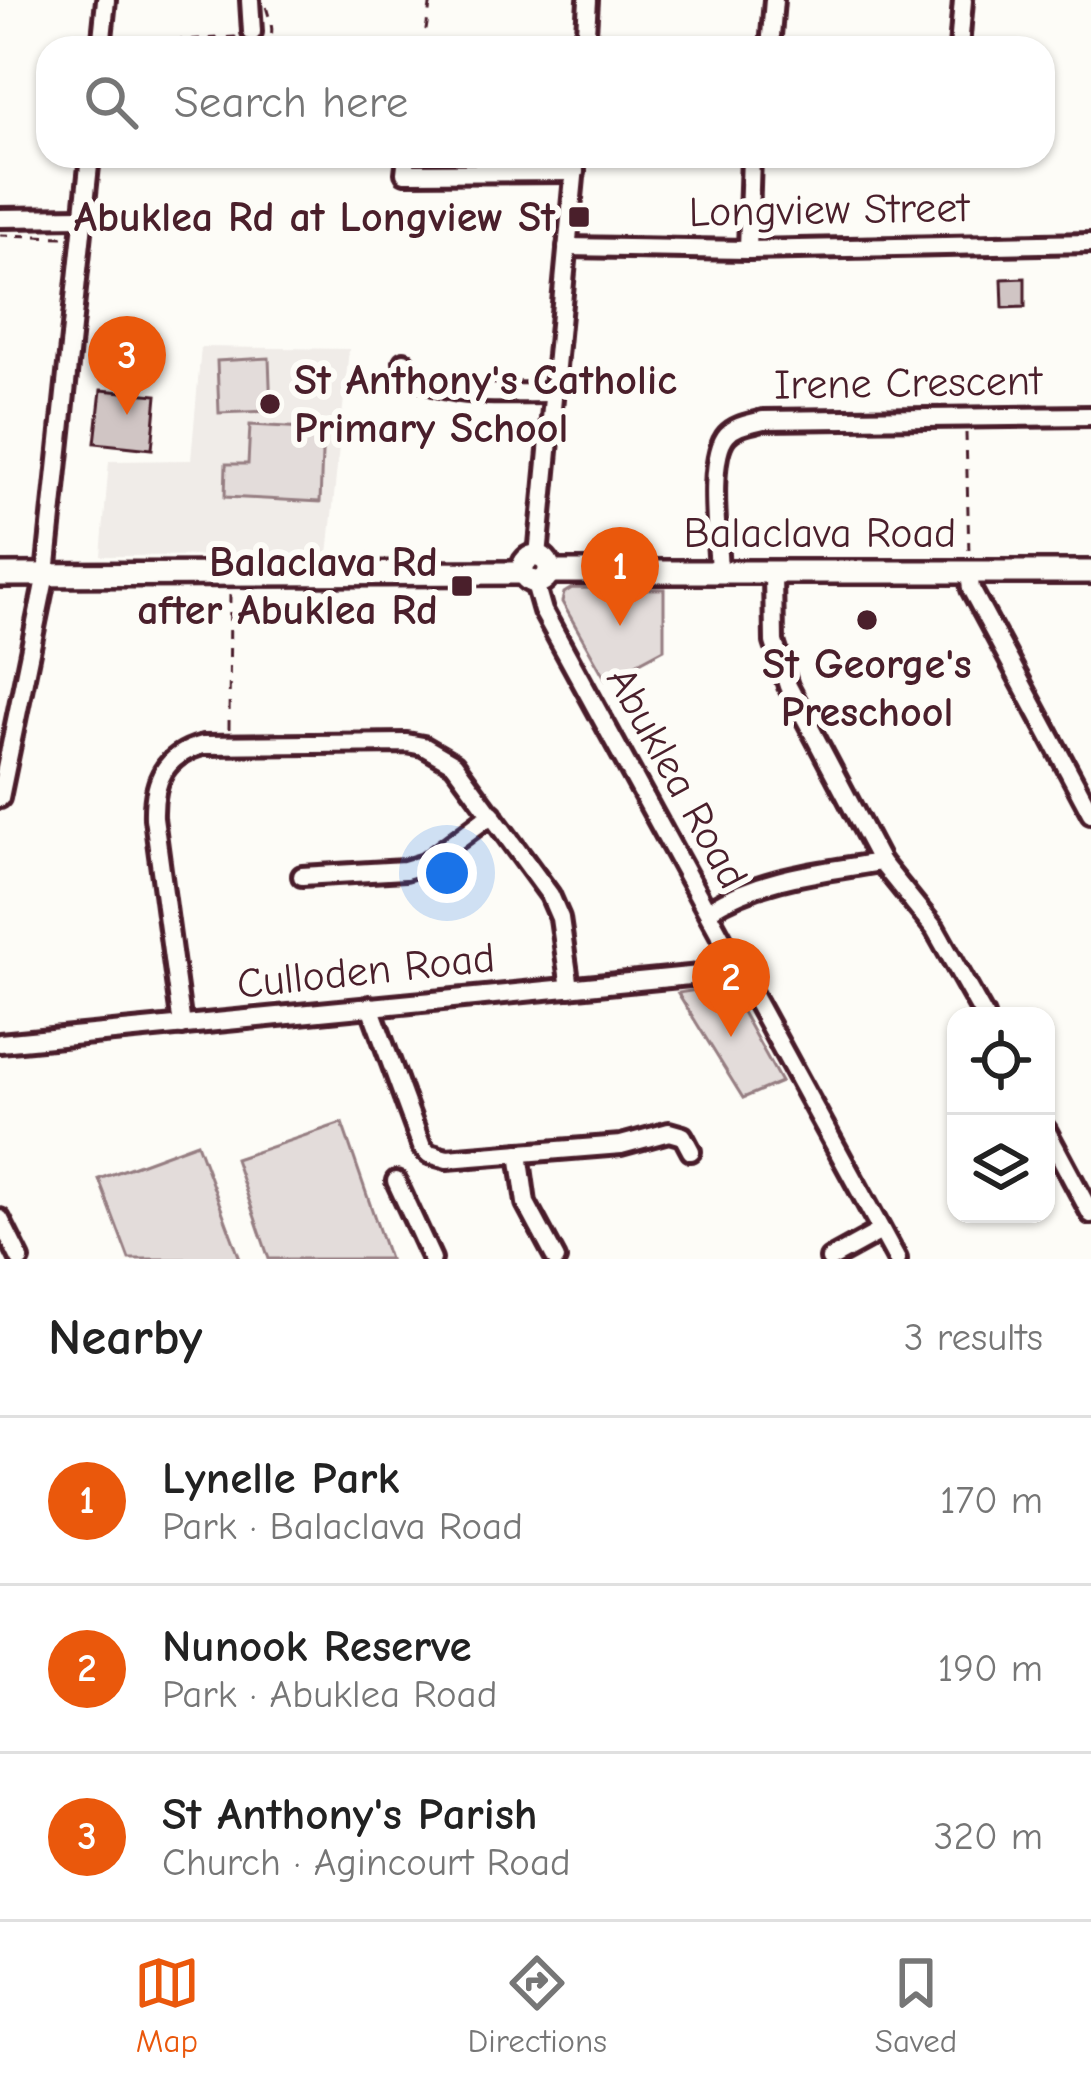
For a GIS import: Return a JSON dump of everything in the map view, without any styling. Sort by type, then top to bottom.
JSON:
[{"type":"main road","name":"Balaclava Road","points":[[0,575],[773,573],[969,565],[1091,572]]},
{"type":"street","points":[[102,36],[106,0]]},
{"type":"street","points":[[250,0],[253,36]]},
{"type":"street","points":[[586,36],[589,0]]},
{"type":"street","points":[[771,36],[774,0]]},
{"type":"street","points":[[960,36],[963,0]]},
{"type":"street","points":[[0,798],[46,574],[88,168]]},
{"type":"street","points":[[406,168],[405,173],[500,168]]},
{"type":"street","name":"Abuklea Road","points":[[576,168],[536,571],[543,610],[897,1259]]},
{"type":"street","points":[[748,250],[751,168]]},
{"type":"street","points":[[0,218],[83,218]]},
{"type":"street","name":"Longview Street","points":[[567,247],[748,250],[1091,243]]},
{"type":"street","points":[[404,362],[413,378],[437,388],[554,393]]},
{"type":"street","name":"Irene Crescent","points":[[718,572],[716,464],[722,440],[736,426],[763,420],[1091,416]]},
{"type":"street","points":[[969,565],[971,589],[1091,813]]},
{"type":"street","points":[[773,573],[774,642],[782,670],[881,862],[934,929],[979,1007]]},
{"type":"street","points":[[182,1026],[154,789],[159,775],[184,750],[229,744],[423,746],[454,764],[550,895],[560,918],[570,988]]},
{"type":"street","points":[[302,876],[405,870],[425,864],[492,814]]},
{"type":"street","points":[[709,910],[761,884],[881,862]]},
{"type":"street","name":"Culloden Road","points":[[0,1042],[700,975],[739,965]]},
{"type":"street","points":[[370,1006],[422,1147],[429,1154],[446,1159],[621,1145],[669,1132],[683,1136],[691,1151]]},
{"type":"street","points":[[1055,1147],[1091,1214]]},
{"type":"street","points":[[519,1153],[526,1203],[556,1259]]},
{"type":"street","points":[[396,1181],[431,1259]]},
{"type":"street","points":[[0,1219],[20,1259]]},
{"type":"street","points":[[830,1259],[881,1231]]},
{"type":"path","points":[[266,0],[274,27],[271,36]]},
{"type":"path","points":[[425,36],[431,0]]},
{"type":"path","points":[[0,235],[64,236]]},
{"type":"path","points":[[966,417],[969,565]]},
{"type":"path","points":[[229,744],[230,587]]},
{"type":"shaded area","name":"St Anthony's Catholic Primary School","points":[[201,347],[349,349],[328,555],[101,556],[109,461],[191,460]]},
{"type":"shaded area","points":[[269,358],[271,411],[219,413],[217,361]]},
{"type":"shaded area","points":[[250,425],[323,429],[320,502],[225,497],[226,464],[248,464]]},
{"type":"shaded area","points":[[572,588],[664,589],[664,649],[606,680],[562,602],[564,593]]},
{"type":"shaded area","points":[[727,985],[781,1082],[743,1098],[678,993]]},
{"type":"shaded area","points":[[342,1123],[389,1259],[269,1259],[235,1159]]},
{"type":"shaded area","points":[[197,1143],[240,1259],[129,1259],[99,1179]]},
{"type":"building","points":[[1025,278],[1025,307],[1003,308],[1002,279]]},
{"type":"building","points":[[101,390],[157,395],[152,449],[95,443]]},
{"type":"place","name":"Abuklea Rd at Longview St","points":[[579,217]]},
{"type":"place","name":"St Anthony's Catholic Primary School","points":[[270,404]]},
{"type":"place","name":"St Anthony's Parish","points":[[127,415]]},
{"type":"place","name":"Balaclava Rd after Abuklea Rd","points":[[462,586]]},
{"type":"place","name":"St George's Preschool","points":[[867,620]]},
{"type":"place","name":"Lynelle Park","points":[[620,626]]},
{"type":"place","name":"Nunook Reserve","points":[[731,1037]]}]
